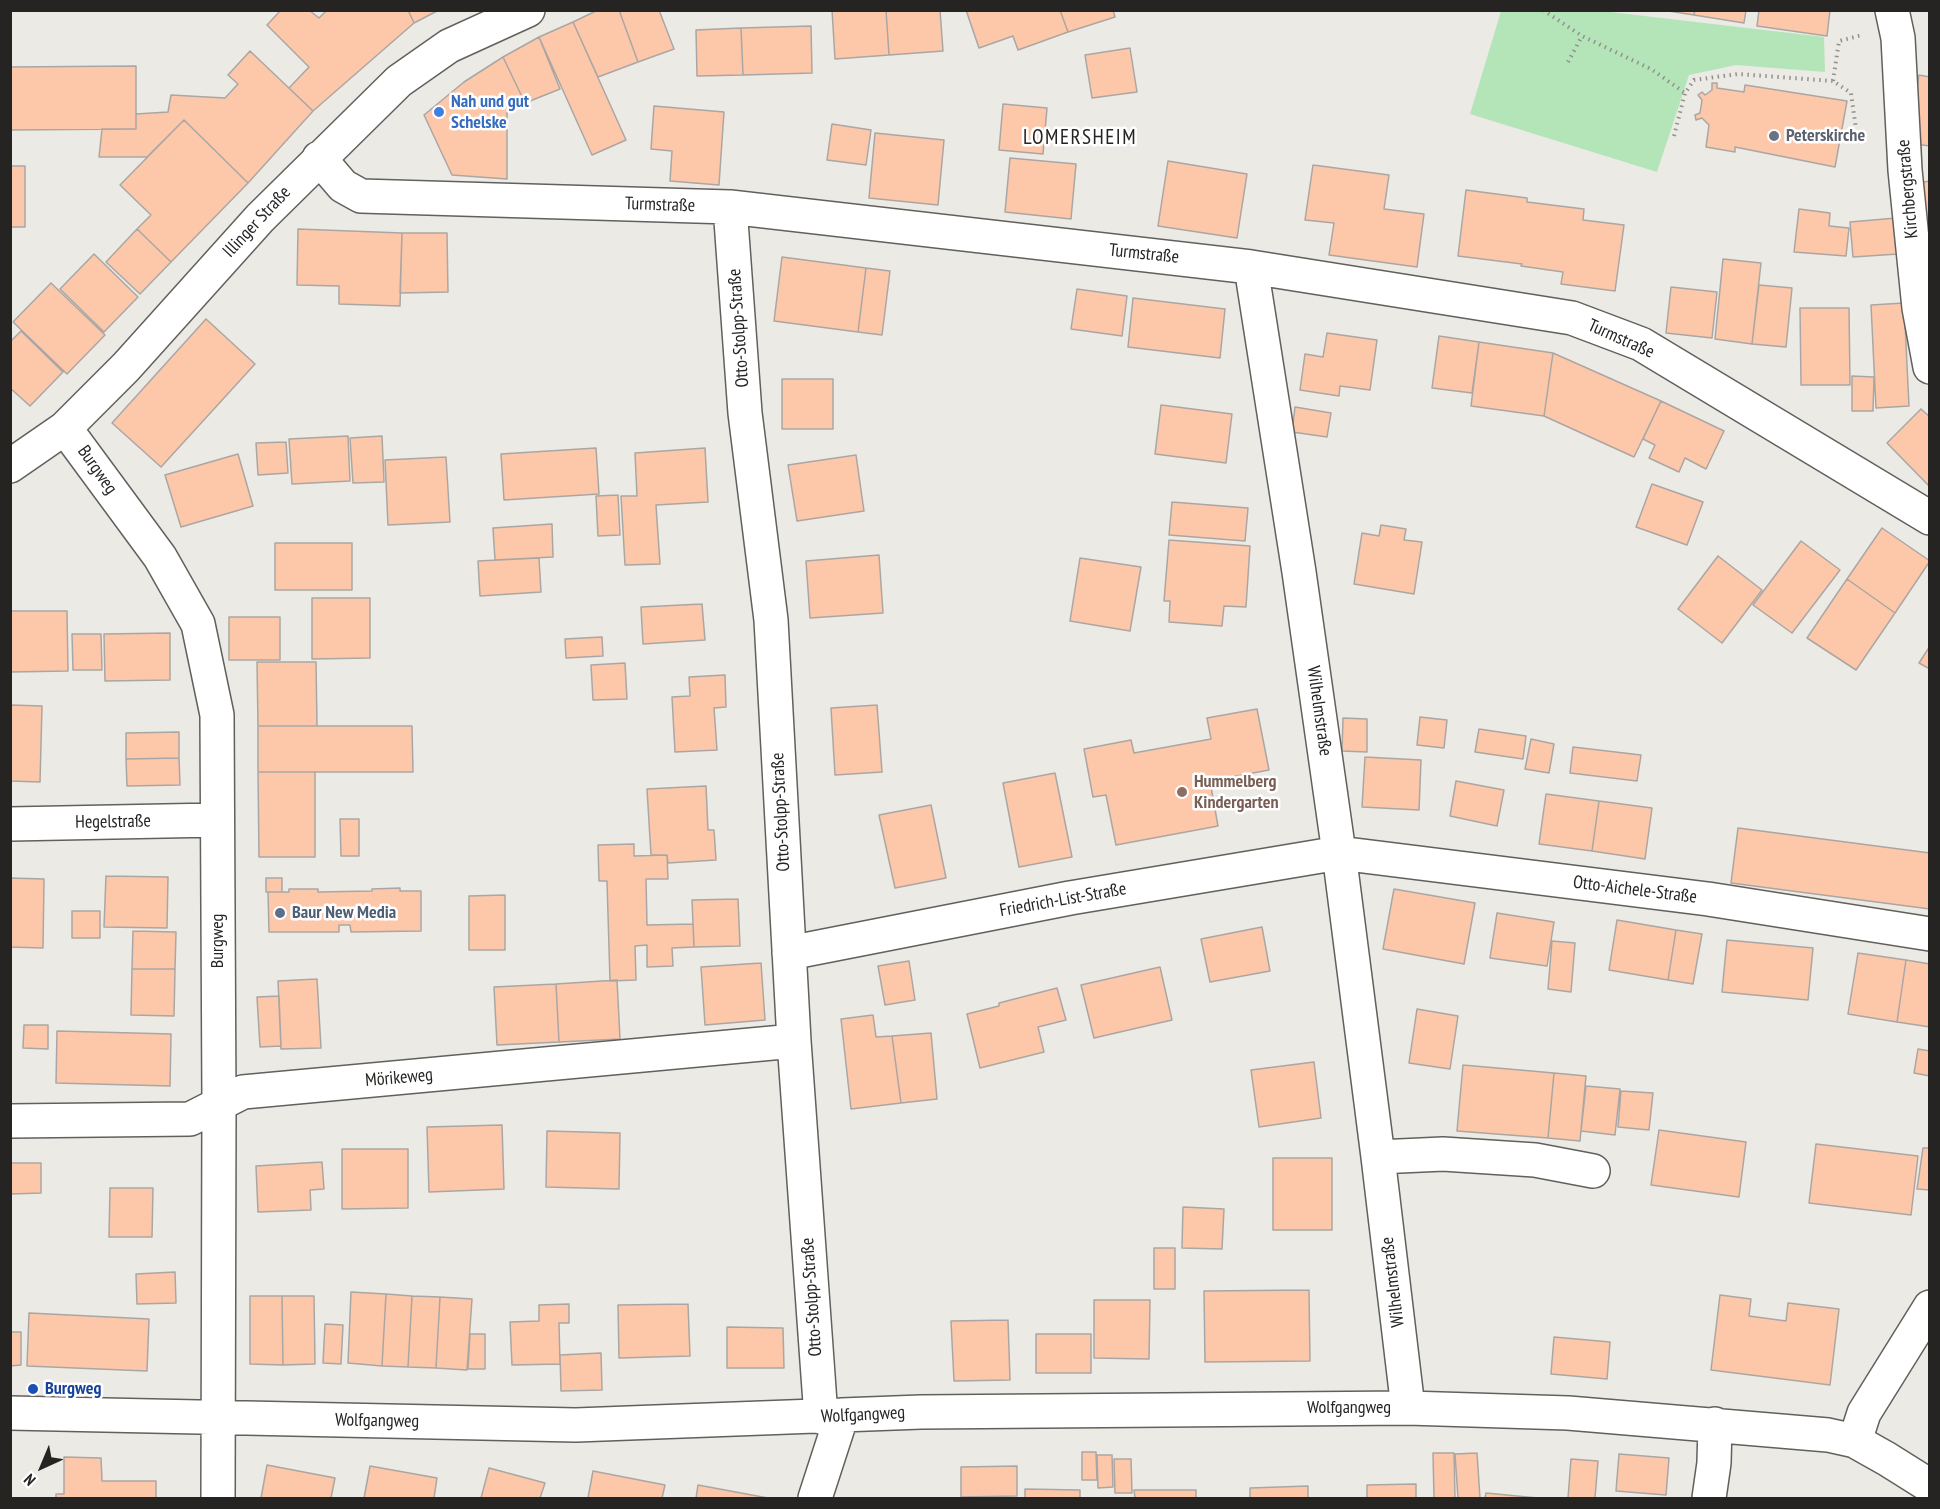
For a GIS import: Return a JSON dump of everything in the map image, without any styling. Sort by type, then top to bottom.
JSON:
[{"type":"street","name":"Illinger Straße","points":[[10,466],[65,428],[126,367],[260,218],[399,81],[449,46],[528,10]]},
{"type":"street","name":"Kirchbergstraße","points":[[1894,21],[1898,38],[1905,170],[1919,308],[1929,367]]},
{"type":"street","name":"Turmstraße","points":[[319,158],[343,186],[361,196],[730,207],[1251,267],[1572,318],[1641,344],[1929,518]]},
{"type":"street","name":"Otto-Stolpp-Straße","points":[[730,207],[745,413],[771,620],[794,1041],[831,1416]]},
{"type":"street","name":"Wilhelmstraße","points":[[1251,267],[1339,854],[1408,1408]]},
{"type":"street","name":"Burgweg","points":[[65,428],[160,557],[198,624],[217,715],[218,1498]]},
{"type":"street","name":"Hegelstraße","points":[[10,824],[216,820]]},
{"type":"street","name":"Friedrich-List-Straße","points":[[789,953],[1070,898],[1339,854]]},
{"type":"street","name":"Otto-Aichele-Straße","points":[[1339,854],[1708,899],[1929,934]]},
{"type":"street","name":"Mörikeweg","points":[[10,1122],[190,1119],[243,1092],[794,1041]]},
{"type":"street","points":[[1378,1157],[1443,1154],[1535,1160],[1593,1171]]},
{"type":"street","points":[[1855,1441],[1864,1413],[1929,1307]]},
{"type":"street","name":"Wolfgangweg","points":[[10,1413],[576,1425],[921,1412],[1408,1408],[1568,1413],[1828,1435],[1855,1441],[1929,1486]]},
{"type":"street","points":[[815,1498],[831,1416]]},
{"type":"street","points":[[1709,1498],[1714,1463],[1714,1424]]},
{"type":"path","points":[[1543,10],[1582,36],[1651,69],[1685,93]]},
{"type":"path","points":[[1568,62],[1582,36]]},
{"type":"path","points":[[1833,81],[1839,41],[1856,36]]},
{"type":"path","points":[[1674,136],[1685,93],[1694,80],[1738,74],[1833,81],[1851,93],[1856,129]]},
{"type":"green space","points":[[1501,11],[1602,11],[1824,37],[1825,72],[1736,65],[1689,75],[1657,172],[1470,114]]},
{"type":"building","points":[[281,10],[309,10],[319,18],[327,10],[408,10],[414,23],[313,111],[289,88],[309,67],[267,25]]},
{"type":"building","points":[[408,10],[439,10],[414,23]]},
{"type":"building","points":[[598,10],[619,10],[638,62],[598,77],[573,22]]},
{"type":"building","points":[[619,10],[659,10],[674,49],[638,62]]},
{"type":"building","points":[[832,10],[886,10],[889,55],[835,59]]},
{"type":"building","points":[[886,10],[940,10],[943,51],[889,55]]},
{"type":"building","points":[[966,10],[1060,10],[1068,32],[1018,50],[1013,36],[979,48]]},
{"type":"building","points":[[1060,10],[1113,10],[1115,17],[1068,32]]},
{"type":"building","points":[[1662,10],[1695,10],[1694,15]]},
{"type":"building","points":[[1695,10],[1746,10],[1744,23],[1694,15]]},
{"type":"building","points":[[1759,10],[1830,10],[1827,36],[1757,26]]},
{"type":"building","points":[[573,22],[626,140],[592,155],[539,37]]},
{"type":"building","points":[[811,26],[812,73],[743,75],[741,28]]},
{"type":"building","points":[[741,28],[743,75],[697,76],[696,30]]},
{"type":"building","points":[[539,37],[560,89],[525,103],[503,57]]},
{"type":"building","points":[[1130,48],[1137,92],[1092,98],[1085,55]]},
{"type":"building","points":[[250,51],[313,111],[248,183],[184,120],[147,157],[99,157],[102,129],[136,129],[136,114],[168,112],[171,95],[225,98],[238,84],[228,75]]},
{"type":"building","points":[[503,57],[525,103],[507,112],[507,179],[452,175],[424,115],[464,82]]},
{"type":"building","points":[[136,66],[136,129],[10,130],[10,67]]},
{"type":"building","points":[[1919,75],[1930,77],[1930,146],[1908,143]]},
{"type":"building","name":"Peterskirche","points":[[1712,83],[1717,83],[1717,88],[1744,92],[1745,85],[1847,101],[1835,167],[1735,147],[1735,152],[1706,147],[1709,125],[1702,118],[1696,120],[1695,115],[1700,113],[1702,100],[1698,95],[1702,92],[1705,95],[1712,90]]},
{"type":"building","points":[[1003,104],[1047,108],[1043,154],[999,150]]},
{"type":"building","points":[[654,106],[724,112],[719,185],[670,181],[672,151],[651,149]]},
{"type":"building","points":[[184,120],[248,183],[171,262],[137,229],[151,215],[120,185]]},
{"type":"building","points":[[832,124],[871,130],[866,165],[827,160]]},
{"type":"building","points":[[875,133],[944,140],[938,205],[869,198]]},
{"type":"building","points":[[1010,158],[1076,164],[1071,219],[1005,212]]},
{"type":"building","points":[[1168,161],[1247,174],[1237,238],[1158,226]]},
{"type":"building","points":[[1313,165],[1389,175],[1384,209],[1424,214],[1417,267],[1329,255],[1334,223],[1305,220]]},
{"type":"building","points":[[10,166],[25,166],[25,227],[10,227]]},
{"type":"building","points":[[1930,181],[1930,243],[1917,183]]},
{"type":"building","points":[[1466,190],[1527,198],[1527,202],[1584,209],[1583,220],[1624,225],[1615,291],[1561,284],[1563,272],[1458,256]]},
{"type":"building","points":[[1799,209],[1830,213],[1829,226],[1849,228],[1846,256],[1794,252]]},
{"type":"building","points":[[1896,218],[1898,254],[1853,257],[1850,222]]},
{"type":"building","points":[[137,229],[171,262],[140,294],[106,262]]},
{"type":"building","points":[[298,229],[402,233],[400,306],[339,304],[339,286],[297,285]]},
{"type":"building","points":[[402,233],[447,233],[448,292],[400,293]]},
{"type":"building","points":[[94,254],[138,297],[104,332],[60,289]]},
{"type":"building","points":[[782,257],[866,268],[858,332],[774,321]]},
{"type":"building","points":[[1723,259],[1761,263],[1752,344],[1715,339]]},
{"type":"building","points":[[866,268],[890,271],[882,335],[858,332]]},
{"type":"building","points":[[51,283],[105,335],[67,374],[13,322]]},
{"type":"building","points":[[1759,285],[1792,288],[1786,347],[1752,344]]},
{"type":"building","points":[[1671,287],[1717,292],[1712,338],[1666,333]]},
{"type":"building","points":[[1077,289],[1127,296],[1122,336],[1071,329]]},
{"type":"building","points":[[1133,298],[1225,309],[1220,358],[1128,347]]},
{"type":"building","points":[[1904,303],[1909,406],[1876,408],[1871,305]]},
{"type":"building","points":[[1800,308],[1849,308],[1850,385],[1801,385]]},
{"type":"building","points":[[206,319],[255,364],[161,467],[112,423]]},
{"type":"building","points":[[21,331],[63,372],[30,406],[10,388],[10,342]]},
{"type":"building","points":[[1327,333],[1377,340],[1370,390],[1340,386],[1339,396],[1300,390],[1305,354],[1323,357]]},
{"type":"building","points":[[1439,336],[1479,342],[1472,393],[1432,388]]},
{"type":"building","points":[[1479,342],[1553,353],[1544,416],[1471,406]]},
{"type":"building","points":[[1553,353],[1661,401],[1634,457],[1544,416]]},
{"type":"building","points":[[1852,376],[1874,377],[1873,411],[1852,411]]},
{"type":"building","points":[[782,379],[833,379],[833,429],[782,429]]},
{"type":"building","points":[[1661,401],[1724,431],[1706,469],[1685,458],[1679,472],[1649,458],[1655,445],[1643,439]]},
{"type":"building","points":[[1161,405],[1232,414],[1226,463],[1155,454]]},
{"type":"building","points":[[1295,407],[1331,413],[1327,437],[1292,432]]},
{"type":"building","points":[[1921,409],[1930,417],[1930,487],[1887,443]]},
{"type":"building","points":[[348,436],[350,481],[292,484],[289,439]]},
{"type":"building","points":[[382,436],[384,482],[353,483],[350,438]]},
{"type":"building","points":[[286,442],[288,473],[258,475],[256,443]]},
{"type":"building","points":[[596,448],[599,494],[504,500],[501,454]]},
{"type":"building","points":[[705,448],[708,502],[656,505],[660,564],[625,565],[621,496],[637,496],[635,453]]},
{"type":"building","points":[[238,454],[253,506],[181,527],[165,475]]},
{"type":"building","points":[[856,455],[864,511],[797,521],[788,465]]},
{"type":"building","points":[[446,457],[450,522],[388,525],[385,460]]},
{"type":"building","points":[[1652,484],[1703,502],[1687,545],[1636,527]]},
{"type":"building","points":[[618,495],[620,535],[598,536],[596,496]]},
{"type":"building","points":[[1172,502],[1248,508],[1245,541],[1169,535]]},
{"type":"building","points":[[552,524],[553,557],[495,560],[493,528]]},
{"type":"building","points":[[1381,525],[1406,529],[1404,540],[1422,542],[1414,594],[1354,584],[1362,533],[1379,536]]},
{"type":"building","points":[[1882,528],[1930,561],[1895,613],[1847,579]]},
{"type":"building","points":[[1169,540],[1250,546],[1246,607],[1224,606],[1222,626],[1169,622],[1170,601],[1164,601]]},
{"type":"building","points":[[1801,541],[1840,570],[1792,633],[1753,605]]},
{"type":"building","points":[[275,543],[352,543],[352,590],[275,590]]},
{"type":"building","points":[[879,555],[883,613],[810,618],[806,561]]},
{"type":"building","points":[[1718,556],[1762,590],[1722,643],[1678,609]]},
{"type":"building","points":[[539,558],[541,592],[480,596],[478,561]]},
{"type":"building","points":[[1080,558],[1141,567],[1130,631],[1070,621]]},
{"type":"building","points":[[1847,579],[1895,613],[1856,670],[1807,638]]},
{"type":"building","points":[[312,598],[370,598],[370,658],[312,659]]},
{"type":"building","points":[[702,604],[705,640],[643,644],[641,607]]},
{"type":"building","points":[[10,611],[67,611],[68,671],[10,672]]},
{"type":"building","points":[[229,617],[280,617],[280,660],[229,660]]},
{"type":"building","points":[[170,633],[170,680],[105,681],[104,634]]},
{"type":"building","points":[[72,634],[101,634],[102,670],[73,670]]},
{"type":"building","points":[[602,637],[603,656],[566,658],[565,639]]},
{"type":"building","points":[[1930,646],[1930,669],[1919,663]]},
{"type":"building","points":[[257,662],[316,662],[317,726],[258,726]]},
{"type":"building","points":[[625,663],[627,699],[593,700],[591,665]]},
{"type":"building","points":[[725,675],[726,707],[714,708],[717,750],[675,752],[672,697],[690,696],[689,677]]},
{"type":"building","points":[[10,705],[42,706],[40,782],[10,781]]},
{"type":"building","points":[[877,705],[882,772],[835,775],[831,708]]},
{"type":"building","points":[[1257,709],[1269,770],[1210,781],[1218,826],[1116,845],[1106,795],[1093,797],[1084,749],[1131,740],[1134,753],[1211,739],[1207,718]]},
{"type":"building","points":[[1420,717],[1447,720],[1444,748],[1417,745]]},
{"type":"building","points":[[1343,718],[1367,719],[1367,752],[1342,751]]},
{"type":"building","points":[[258,726],[412,726],[413,772],[258,772]]},
{"type":"building","points":[[1479,729],[1526,736],[1523,759],[1475,752]]},
{"type":"building","points":[[179,732],[179,758],[126,759],[126,733]]},
{"type":"building","points":[[1531,739],[1554,744],[1549,773],[1525,769]]},
{"type":"building","points":[[1573,747],[1641,755],[1637,781],[1570,773]]},
{"type":"building","points":[[1365,757],[1421,760],[1419,810],[1362,807]]},
{"type":"building","points":[[179,758],[180,785],[127,786],[126,759]]},
{"type":"building","points":[[258,772],[315,772],[315,857],[259,857]]},
{"type":"building","points":[[1055,773],[1072,857],[1019,867],[1003,783]]},
{"type":"building","points":[[1456,781],[1504,790],[1497,826],[1450,816]]},
{"type":"building","points":[[706,786],[708,830],[714,830],[716,860],[668,863],[667,855],[651,855],[647,789]]},
{"type":"building","points":[[1546,794],[1599,801],[1592,851],[1539,844]]},
{"type":"building","points":[[1599,801],[1652,808],[1645,859],[1592,851]]},
{"type":"building","points":[[931,805],[946,878],[895,888],[879,815]]},
{"type":"building","points":[[340,819],[359,819],[359,856],[341,856]]},
{"type":"building","points":[[1738,828],[1930,853],[1930,909],[1731,883]]},
{"type":"building","points":[[634,844],[634,856],[667,855],[668,879],[646,879],[647,925],[693,924],[694,947],[672,948],[673,966],[647,967],[647,945],[635,946],[636,980],[610,981],[607,881],[599,881],[598,845]]},
{"type":"building","points":[[106,876],[168,877],[167,928],[104,927]]},
{"type":"building","points":[[10,878],[44,879],[43,948],[10,947]]},
{"type":"building","points":[[266,878],[282,878],[282,892],[266,892]]},
{"type":"building","points":[[400,888],[400,891],[421,891],[421,931],[351,932],[350,925],[339,925],[339,932],[269,932],[268,892],[289,892],[289,889],[318,889],[318,892]]},
{"type":"building","points":[[1394,889],[1475,903],[1464,964],[1383,949]]},
{"type":"building","points":[[505,895],[505,950],[469,950],[469,896]]},
{"type":"building","points":[[738,899],[740,946],[694,947],[692,900]]},
{"type":"building","points":[[72,911],[100,911],[100,938],[72,938]]},
{"type":"building","points":[[1497,913],[1554,922],[1547,966],[1490,958]]},
{"type":"building","points":[[1617,920],[1676,930],[1668,980],[1609,970]]},
{"type":"building","points":[[1262,927],[1270,971],[1210,982],[1201,939]]},
{"type":"building","points":[[1676,930],[1702,934],[1693,984],[1668,980]]},
{"type":"building","points":[[133,931],[176,932],[175,969],[132,969]]},
{"type":"building","points":[[1727,940],[1813,948],[1808,1000],[1722,992]]},
{"type":"building","points":[[1552,941],[1575,943],[1571,992],[1548,989]]},
{"type":"building","points":[[1858,953],[1906,960],[1897,1022],[1848,1014]]},
{"type":"building","points":[[1906,960],[1930,964],[1930,1027],[1897,1022]]},
{"type":"building","points":[[909,961],[915,1000],[885,1005],[878,966]]},
{"type":"building","points":[[761,963],[765,1020],[705,1025],[701,967]]},
{"type":"building","points":[[1160,967],[1172,1020],[1094,1038],[1081,985]]},
{"type":"building","points":[[132,969],[175,969],[174,1016],[131,1015]]},
{"type":"building","points":[[317,979],[321,1048],[281,1049],[278,981]]},
{"type":"building","points":[[617,980],[620,1039],[559,1042],[556,984]]},
{"type":"building","points":[[556,984],[559,1042],[497,1045],[494,987]]},
{"type":"building","points":[[1057,988],[1066,1020],[1038,1027],[1044,1052],[980,1068],[967,1014]]},
{"type":"building","points":[[279,996],[281,1046],[260,1047],[257,997]]},
{"type":"building","points":[[1417,1009],[1458,1016],[1450,1069],[1409,1063]]},
{"type":"building","points":[[873,1015],[876,1037],[892,1036],[901,1103],[851,1109],[841,1019]]},
{"type":"building","points":[[24,1025],[48,1025],[48,1049],[23,1048]]},
{"type":"building","points":[[57,1031],[171,1034],[170,1086],[56,1083]]},
{"type":"building","points":[[931,1033],[937,1099],[901,1103],[892,1036]]},
{"type":"building","points":[[1918,1049],[1930,1051],[1930,1076],[1914,1073]]},
{"type":"building","points":[[1314,1062],[1321,1118],[1259,1127],[1251,1070]]},
{"type":"building","points":[[1463,1065],[1554,1073],[1548,1138],[1457,1131]]},
{"type":"building","points":[[1554,1073],[1586,1076],[1580,1141],[1548,1138]]},
{"type":"building","points":[[1586,1086],[1620,1089],[1615,1135],[1581,1131]]},
{"type":"building","points":[[1621,1091],[1653,1093],[1649,1130],[1618,1127]]},
{"type":"building","points":[[502,1125],[504,1189],[429,1192],[427,1127]]},
{"type":"building","points":[[1659,1130],[1746,1142],[1739,1197],[1651,1185]]},
{"type":"building","points":[[547,1131],[620,1133],[619,1189],[546,1187]]},
{"type":"building","points":[[1816,1144],[1918,1156],[1911,1215],[1809,1203]]},
{"type":"building","points":[[1923,1148],[1930,1148],[1930,1190],[1917,1189]]},
{"type":"building","points":[[342,1149],[408,1149],[408,1208],[342,1209]]},
{"type":"building","points":[[1273,1158],[1332,1158],[1332,1230],[1273,1230]]},
{"type":"building","points":[[322,1162],[324,1189],[310,1190],[311,1210],[258,1212],[256,1166]]},
{"type":"building","points":[[10,1163],[41,1163],[41,1193],[10,1194]]},
{"type":"building","points":[[110,1188],[153,1188],[152,1237],[109,1237]]},
{"type":"building","points":[[1183,1207],[1224,1209],[1222,1249],[1182,1248]]},
{"type":"building","points":[[1154,1248],[1175,1248],[1175,1289],[1154,1289]]},
{"type":"building","points":[[175,1272],[176,1303],[137,1304],[136,1274]]},
{"type":"building","points":[[1309,1290],[1310,1361],[1205,1362],[1204,1291]]},
{"type":"building","points":[[351,1292],[386,1294],[382,1366],[348,1363]]},
{"type":"building","points":[[386,1294],[412,1296],[408,1367],[382,1366]]},
{"type":"building","points":[[1720,1295],[1751,1299],[1749,1316],[1786,1321],[1788,1303],[1839,1309],[1830,1385],[1711,1370]]},
{"type":"building","points":[[250,1296],[282,1296],[283,1365],[250,1364]]},
{"type":"building","points":[[282,1296],[314,1296],[315,1364],[283,1365]]},
{"type":"building","points":[[412,1296],[440,1297],[436,1368],[408,1367]]},
{"type":"building","points":[[440,1297],[472,1299],[467,1370],[436,1368]]},
{"type":"building","points":[[1094,1300],[1150,1300],[1149,1359],[1094,1358]]},
{"type":"building","points":[[569,1304],[569,1323],[559,1323],[560,1364],[512,1365],[510,1322],[539,1321],[539,1305]]},
{"type":"building","points":[[688,1304],[690,1356],[619,1358],[618,1305]]},
{"type":"building","points":[[29,1313],[149,1319],[147,1371],[27,1366]]},
{"type":"building","points":[[1008,1320],[1010,1380],[954,1381],[951,1321]]},
{"type":"building","points":[[325,1324],[343,1325],[341,1364],[323,1363]]},
{"type":"building","points":[[727,1327],[783,1328],[784,1368],[727,1368]]},
{"type":"building","points":[[10,1332],[21,1332],[21,1365],[10,1366]]},
{"type":"building","points":[[470,1334],[485,1334],[485,1369],[468,1369]]},
{"type":"building","points":[[1036,1334],[1091,1334],[1091,1373],[1036,1373]]},
{"type":"building","points":[[1554,1337],[1610,1342],[1607,1379],[1551,1374]]},
{"type":"building","points":[[601,1353],[602,1390],[561,1391],[560,1355]]},
{"type":"building","points":[[1082,1452],[1096,1452],[1097,1480],[1082,1480]]},
{"type":"building","points":[[1433,1453],[1454,1453],[1455,1498],[1434,1498]]},
{"type":"building","points":[[1477,1453],[1480,1498],[1458,1498],[1455,1454]]},
{"type":"building","points":[[1619,1454],[1669,1458],[1666,1495],[1616,1491]]},
{"type":"building","points":[[1097,1455],[1112,1455],[1113,1487],[1098,1488]]},
{"type":"building","points":[[64,1457],[101,1458],[102,1481],[156,1481],[156,1498],[56,1498],[56,1494],[64,1494]]},
{"type":"building","points":[[1114,1459],[1131,1459],[1132,1493],[1115,1493]]},
{"type":"building","points":[[1571,1459],[1598,1461],[1595,1498],[1568,1498]]},
{"type":"building","points":[[267,1465],[335,1478],[331,1498],[261,1498]]},
{"type":"building","points":[[370,1466],[437,1478],[434,1498],[364,1498]]},
{"type":"building","points":[[1017,1466],[1017,1496],[961,1497],[961,1467]]},
{"type":"building","points":[[489,1468],[545,1483],[540,1498],[481,1498]]},
{"type":"building","points":[[593,1471],[665,1485],[662,1498],[588,1498]]},
{"type":"building","points":[[1416,1484],[1416,1498],[1367,1498],[1367,1485]]},
{"type":"building","points":[[698,1485],[768,1498],[696,1498]]},
{"type":"building","points":[[1308,1486],[1308,1498],[1250,1498],[1250,1488]]},
{"type":"building","points":[[1025,1489],[1080,1490],[1080,1498],[1025,1498]]},
{"type":"building","points":[[1134,1490],[1196,1490],[1196,1498],[1135,1498]]},
{"type":"building","points":[[1486,1493],[1538,1498],[1485,1498]]},
{"type":"place","name":"Nah und gut Schelske","points":[[439,112]]},
{"type":"place","name":"Peterskirche","points":[[1774,136]]},
{"type":"place","name":"Hummelberg Kindergarten","points":[[1182,792]]},
{"type":"place","name":"Baur New Media","points":[[280,913]]},
{"type":"place","name":"Burgweg","points":[[33,1389]]},
{"type":"district","name":"LOMERSHEIM","points":[[1080,138]]}]
